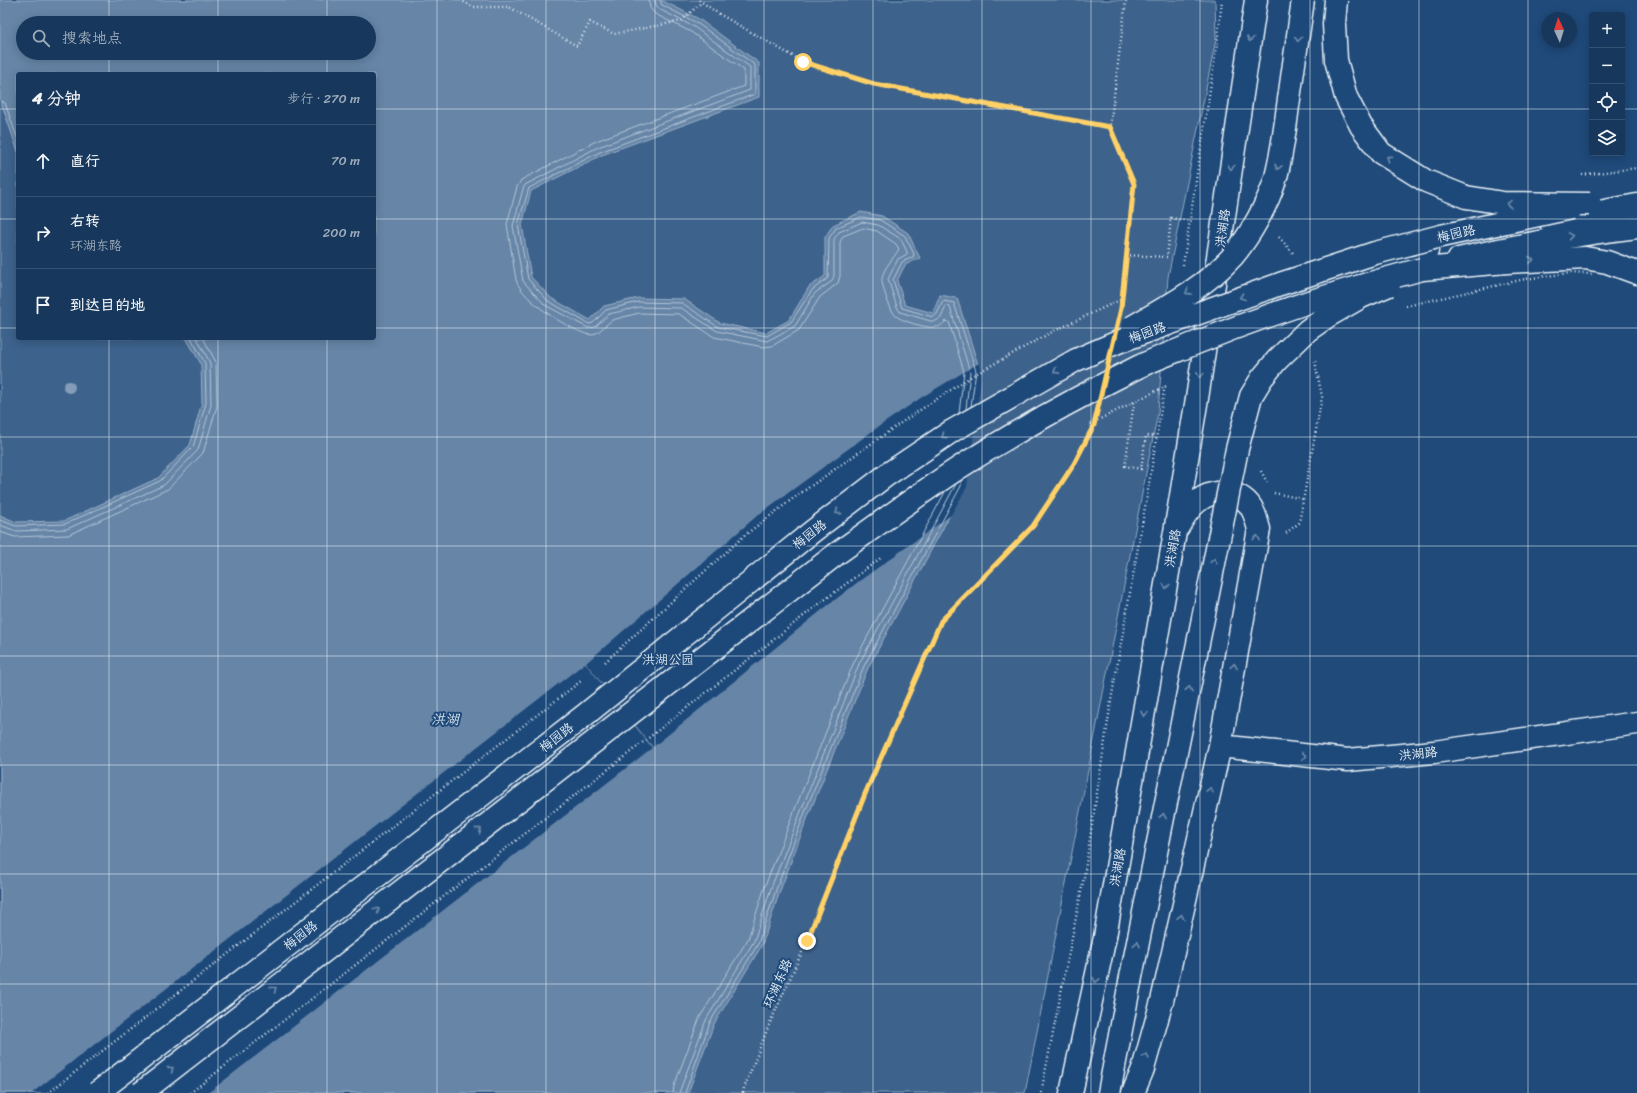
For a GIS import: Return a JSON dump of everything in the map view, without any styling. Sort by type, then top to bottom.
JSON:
[{"type":"main road","name":"洪湖路","points":[[1071,1093],[1105,937],[1175,532],[1256,0]]},
{"type":"main road","points":[[1076,360],[1158,312],[1199,285],[1231,257],[1247,237],[1263,208],[1275,178],[1283,140],[1303,0]]},
{"type":"main road","points":[[1336,0],[1334,24],[1336,60],[1346,97],[1361,126],[1381,152],[1426,181],[1466,197],[1503,203],[1590,204]]},
{"type":"main road","name":"梅园路","points":[[97,1093],[584,715],[813,531],[876,483],[952,431],[1076,360],[1118,342],[1280,284],[1375,253],[1441,236],[1590,204],[1637,197]]},
{"type":"main road","points":[[1206,336],[1273,299],[1354,270],[1494,232],[1637,205]]},
{"type":"main road","name":"梅园路","points":[[141,1093],[829,560],[968,462],[1032,423],[1140,367],[1233,328],[1356,286],[1527,244],[1589,232],[1637,227]]},
{"type":"main road","points":[[1109,1093],[1237,449],[1251,396],[1268,372],[1308,330],[1328,316],[1362,297],[1422,269],[1507,262],[1584,258],[1607,262],[1637,273]]},
{"type":"main road","points":[[1133,1093],[1143,1069],[1162,1002],[1220,746],[1259,529],[1253,510],[1245,500],[1234,493],[1222,492],[1210,495],[1198,501],[1186,514],[1175,532]]},
{"type":"main road","name":"洪湖路","points":[[1220,746],[1348,760],[1434,752],[1637,723]]},
{"type":"path","points":[[460,0],[473,7],[509,7],[577,46],[590,22],[614,34],[681,21],[701,1],[716,12],[803,62],[860,80],[874,84],[1110,127]]},
{"type":"path","points":[[1121,308],[1134,184],[1110,127],[1126,0]]},
{"type":"path","points":[[1182,268],[1217,44],[1222,0]]},
{"type":"path","points":[[1126,255],[1167,257],[1171,218],[1190,221]]},
{"type":"path","points":[[1402,307],[1525,279],[1570,273],[1592,274]]},
{"type":"path","points":[[1298,522],[1322,397],[1315,368],[1315,360]]},
{"type":"path","points":[[1041,1093],[1084,877],[1112,694],[1166,378]]},
{"type":"path","points":[[1085,427],[1172,383]]},
{"type":"path","points":[[1134,402],[1125,466],[1141,469],[1146,436],[1156,436]]},
{"type":"path","name":"环湖东路","points":[[743,1093],[769,1025],[807,941],[865,794],[941,621],[1033,526],[1074,464],[1094,425],[1095,417]]},
{"type":"path","points":[[190,1093],[884,555]]},
{"type":"green space","name":"洪湖","points":[[0,0],[1215,0],[1216,39],[1168,277],[1158,412],[1025,1093],[0,1093]]},
{"type":"water","name":"洪湖","points":[[0,0],[661,0],[699,19],[759,63],[759,97],[602,155],[531,191],[522,225],[531,277],[551,298],[590,320],[604,306],[638,298],[684,299],[720,323],[766,333],[789,320],[809,287],[825,276],[825,237],[833,225],[861,212],[882,216],[908,233],[920,258],[905,265],[897,281],[905,305],[933,313],[940,295],[957,298],[980,371],[965,487],[868,668],[809,814],[780,891],[762,945],[714,1024],[688,1093],[0,1093],[0,515],[16,522],[64,521],[158,478],[190,445],[202,402],[201,364],[187,340],[376,340],[376,72],[16,72],[16,146],[0,99]]},
{"type":"pier","points":[[979,363],[982,371],[967,487],[951,515],[822,610],[653,747],[586,663],[758,515],[878,427],[922,397]]},
{"type":"pier","points":[[585,663],[652,748],[208,1093],[32,1093]]},
{"type":"route","points":[[803,62],[874,84],[1110,127],[1134,184],[1121,308],[1094,425],[1074,464],[1033,526],[941,621],[865,794],[807,941]]},
{"type":"park label","name":"洪湖公园","points":[[668,659]]}]
